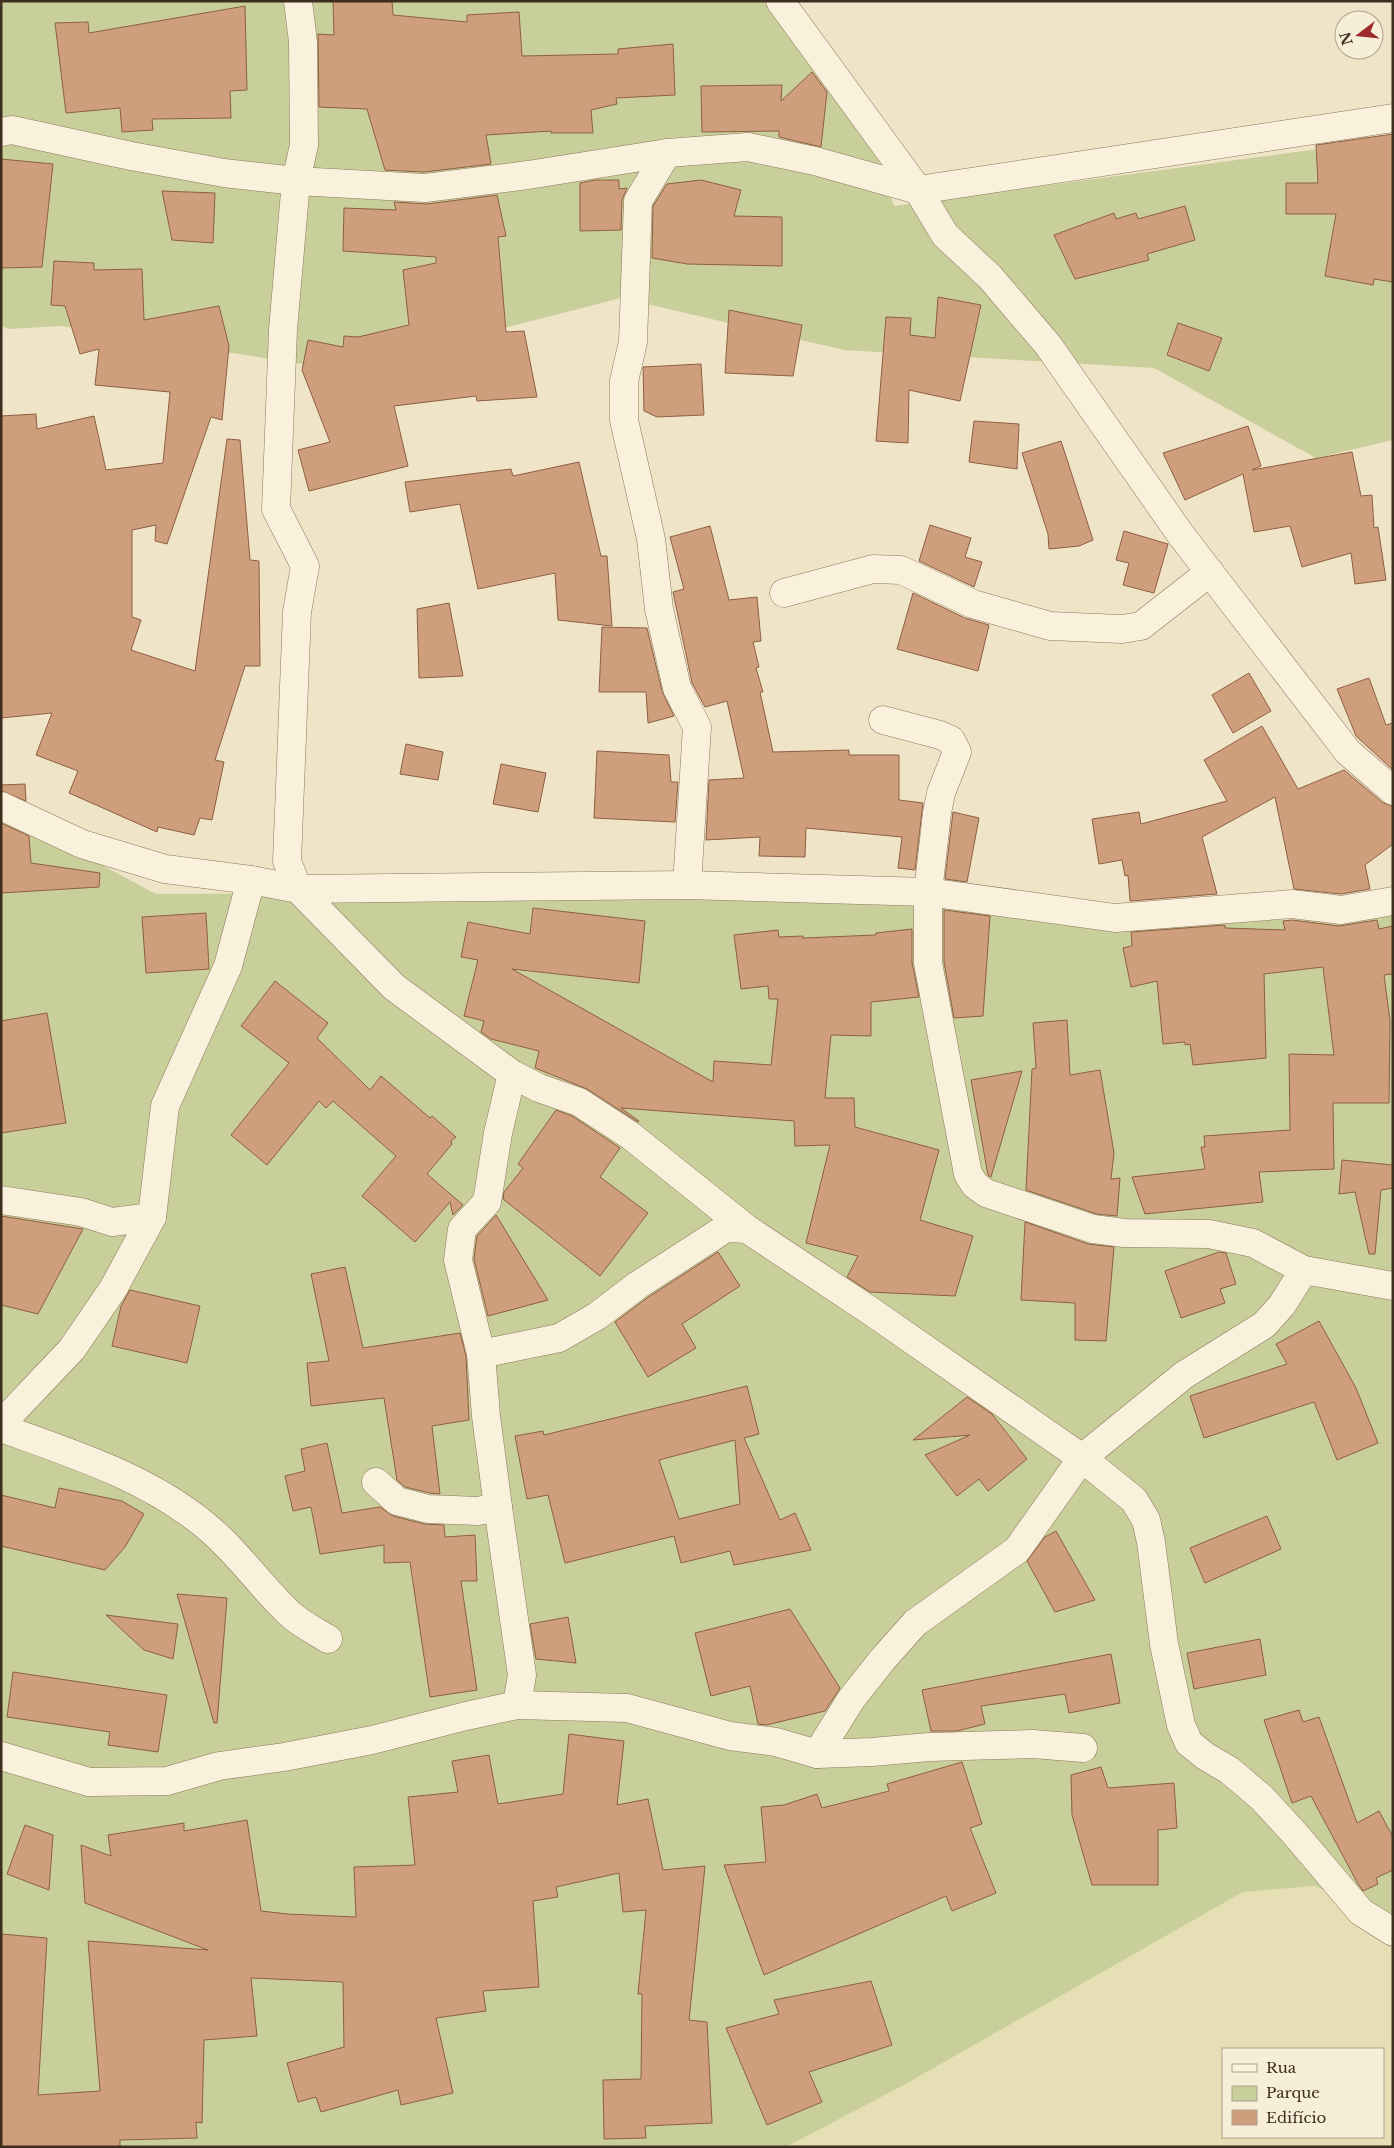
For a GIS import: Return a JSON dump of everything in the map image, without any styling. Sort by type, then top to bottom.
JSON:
[{"type":"street","points":[[298,1],[303,42],[304,145],[296,181],[283,330],[276,510],[306,566],[297,612],[288,861],[298,889],[394,987],[512,1074],[539,1088],[579,1102],[631,1136],[746,1228],[872,1312],[1082,1458],[1134,1500],[1146,1520],[1151,1542],[1164,1644],[1182,1725],[1189,1743],[1205,1756],[1229,1770],[1262,1798],[1296,1834],[1361,1912],[1393,1932]]},
{"type":"street","points":[[780,1],[918,190],[945,235],[990,277],[1048,345],[1181,535],[1348,752],[1393,791]]},
{"type":"street","points":[[1,132],[12,130],[131,156],[224,173],[296,181],[424,188],[528,176],[667,153],[748,147],[816,160],[918,190],[1393,118]]},
{"type":"street","points":[[667,153],[638,201],[633,342],[624,381],[624,420],[651,539],[659,608],[677,688],[697,727],[687,884]]},
{"type":"street","points":[[784,593],[873,569],[900,570],[973,604],[1050,626],[1122,629],[1141,626],[1210,572]]},
{"type":"street","points":[[883,720],[952,740],[957,752],[941,793],[937,813],[928,892],[928,963],[968,1174],[975,1185],[986,1193],[1093,1229],[1124,1232],[1209,1234],[1253,1243],[1304,1270],[1393,1286]]},
{"type":"street","points":[[1,806],[82,844],[165,868],[251,880],[298,889],[687,884],[928,892],[1115,918],[1292,904],[1341,910],[1393,901]]},
{"type":"street","points":[[251,880],[228,966],[165,1106],[152,1217],[113,1290],[72,1349],[1,1426],[95,1462],[150,1487],[179,1504],[231,1546],[289,1613],[300,1623],[328,1639]]},
{"type":"street","points":[[512,1074],[498,1133],[487,1202],[462,1229],[458,1260],[481,1354],[486,1416],[522,1676],[517,1705]]},
{"type":"street","points":[[1,1200],[81,1212],[112,1222],[152,1217]]},
{"type":"street","points":[[481,1354],[559,1338],[597,1316],[638,1285],[726,1228],[746,1228]]},
{"type":"street","points":[[817,1754],[852,1698],[915,1623],[1016,1550],[1082,1458],[1184,1375],[1264,1325],[1282,1305],[1304,1270]]},
{"type":"street","points":[[376,1482],[396,1501],[428,1509],[478,1511],[498,1507]]},
{"type":"street","points":[[1,1756],[89,1782],[167,1781],[220,1766],[284,1757],[372,1740],[517,1705],[627,1708],[730,1736],[776,1742],[817,1754],[1007,1744],[1083,1748]]},
{"type":"shaded area","points":[[1314,1886],[1393,1917],[1393,2147],[786,2147],[902,2086],[1243,1892]]},
{"type":"green space","points":[[1,1],[767,1],[877,156],[894,206],[1393,139],[1393,440],[1316,458],[1154,368],[844,350],[621,298],[340,370],[61,326],[9,329],[1,326]]},
{"type":"green space","points":[[1,817],[87,857],[156,894],[338,893],[813,900],[1167,922],[1328,919],[1393,910],[1393,1917],[1314,1886],[1243,1892],[902,2086],[786,2147],[1,2147]]},
{"type":"building","points":[[333,1],[392,1],[393,15],[467,22],[467,15],[519,12],[522,56],[618,54],[618,49],[673,44],[675,95],[616,98],[617,104],[591,110],[593,133],[551,133],[551,131],[486,135],[491,164],[424,172],[385,170],[367,109],[319,107],[318,34],[334,35]]},
{"type":"building","points":[[245,6],[247,90],[230,91],[231,118],[152,119],[153,130],[122,132],[120,108],[66,113],[55,23],[88,22],[89,33]]},
{"type":"building","points":[[812,72],[827,92],[821,147],[779,137],[779,131],[702,132],[701,86],[782,85],[781,101]]},
{"type":"building","points":[[1393,134],[1393,282],[1374,279],[1373,285],[1325,276],[1336,214],[1286,214],[1286,183],[1318,183],[1316,145]]},
{"type":"building","points":[[1,159],[53,164],[42,267],[1,268]]},
{"type":"building","points":[[596,180],[619,180],[619,189],[627,188],[622,200],[621,230],[580,231],[580,183]]},
{"type":"building","points":[[701,180],[741,190],[734,216],[782,217],[782,266],[687,264],[652,258],[653,206],[667,184]]},
{"type":"building","points":[[162,191],[215,193],[213,243],[172,240]]},
{"type":"building","points":[[497,195],[506,236],[498,237],[506,332],[524,331],[537,397],[477,401],[476,396],[394,406],[408,466],[309,491],[298,450],[330,442],[302,370],[308,340],[343,347],[344,336],[358,337],[409,325],[403,270],[436,263],[436,257],[343,251],[344,208],[396,210],[394,202],[427,204]]},
{"type":"building","points":[[1185,206],[1195,240],[1147,254],[1149,260],[1075,279],[1054,235],[1114,213],[1116,219],[1136,213],[1138,219]]},
{"type":"building","points":[[54,261],[94,263],[94,270],[142,269],[144,320],[219,306],[229,346],[222,420],[211,417],[167,544],[155,541],[156,525],[132,530],[132,617],[141,620],[131,650],[195,671],[227,439],[240,440],[250,560],[259,561],[260,666],[245,666],[215,760],[224,762],[212,820],[200,818],[194,835],[158,827],[157,832],[69,793],[78,771],[36,755],[52,713],[1,718],[1,416],[36,414],[37,429],[94,416],[106,470],[163,463],[170,392],[95,385],[99,349],[80,354],[65,306],[51,305]]},
{"type":"building","points":[[938,297],[981,305],[960,401],[909,390],[908,443],[876,441],[886,317],[911,318],[910,335],[935,338]]},
{"type":"building","points":[[729,310],[802,325],[793,376],[725,373]]},
{"type":"building","points":[[1178,323],[1222,338],[1209,371],[1167,355]]},
{"type":"building","points":[[701,364],[704,415],[657,417],[644,411],[643,367]]},
{"type":"building","points":[[974,421],[1019,424],[1017,469],[969,462]]},
{"type":"building","points":[[1248,426],[1261,466],[1252,470],[1352,452],[1361,496],[1372,495],[1374,528],[1378,527],[1386,580],[1355,584],[1351,553],[1302,567],[1290,526],[1254,532],[1243,474],[1185,500],[1163,453]]},
{"type":"building","points":[[1061,441],[1093,540],[1079,546],[1049,549],[1048,534],[1022,453]]},
{"type":"building","points":[[579,462],[601,556],[607,556],[612,626],[558,620],[555,573],[478,589],[460,504],[410,512],[405,482],[511,469],[513,476]]},
{"type":"building","points":[[930,525],[971,538],[965,557],[982,562],[974,587],[919,561]]},
{"type":"building","points":[[710,526],[729,600],[757,597],[761,641],[753,642],[759,667],[756,668],[763,692],[760,692],[773,752],[849,750],[849,755],[899,755],[899,800],[923,803],[915,870],[898,868],[902,837],[806,828],[805,857],[759,856],[760,837],[706,840],[709,780],[744,778],[727,701],[705,707],[692,683],[673,592],[684,589],[670,537]]},
{"type":"building","points":[[1124,531],[1168,544],[1154,593],[1123,585],[1129,563],[1116,560]]},
{"type":"building","points":[[913,593],[965,618],[989,625],[978,671],[897,649]]},
{"type":"building","points":[[449,603],[463,676],[419,678],[417,609]]},
{"type":"building","points":[[602,627],[647,628],[662,691],[674,716],[648,723],[646,692],[599,692]]},
{"type":"building","points":[[1249,673],[1271,711],[1233,733],[1212,695]]},
{"type":"building","points":[[1369,678],[1386,725],[1393,723],[1393,770],[1356,736],[1337,689]]},
{"type":"building","points":[[1262,726],[1298,789],[1344,770],[1383,803],[1393,806],[1393,844],[1365,865],[1370,889],[1341,894],[1294,889],[1275,797],[1202,837],[1217,894],[1130,901],[1128,875],[1125,876],[1122,860],[1099,864],[1092,819],[1139,812],[1141,824],[1227,801],[1204,760]]},
{"type":"building","points":[[406,744],[443,752],[438,780],[400,774]]},
{"type":"building","points":[[597,751],[669,755],[671,782],[678,782],[675,822],[594,818]]},
{"type":"building","points":[[501,764],[546,773],[538,812],[493,804]]},
{"type":"building","points":[[25,784],[26,801],[1,791],[1,785]]},
{"type":"building","points":[[953,812],[979,818],[967,882],[945,879]]},
{"type":"building","points":[[1,823],[29,836],[31,863],[100,873],[99,887],[1,893]]},
{"type":"building","points":[[533,908],[645,921],[639,983],[512,969],[713,1082],[714,1061],[771,1065],[778,999],[769,999],[768,986],[741,989],[734,935],[778,930],[779,937],[803,936],[803,938],[876,935],[876,933],[912,929],[912,963],[919,997],[871,1002],[871,1036],[831,1035],[825,1098],[854,1098],[855,1127],[939,1150],[920,1220],[973,1236],[955,1296],[870,1292],[847,1277],[858,1256],[806,1243],[830,1145],[795,1146],[794,1121],[621,1108],[638,1122],[587,1089],[535,1068],[539,1051],[491,1039],[481,1032],[484,1021],[464,1016],[478,960],[461,957],[468,922],[530,934]]},
{"type":"building","points":[[944,910],[990,916],[983,1016],[954,1018],[944,962]]},
{"type":"building","points":[[206,913],[209,969],[146,973],[142,917]]},
{"type":"building","points":[[1292,920],[1339,926],[1377,920],[1379,929],[1393,926],[1393,974],[1384,975],[1390,1021],[1389,1103],[1333,1103],[1334,1169],[1259,1172],[1263,1202],[1145,1214],[1132,1177],[1205,1169],[1201,1147],[1205,1147],[1204,1136],[1290,1130],[1289,1054],[1334,1055],[1323,967],[1264,974],[1266,1058],[1193,1065],[1190,1044],[1185,1045],[1185,1042],[1163,1044],[1157,981],[1131,987],[1123,948],[1132,946],[1131,932],[1225,925],[1225,928],[1285,930],[1283,921]]},
{"type":"building","points":[[275,981],[328,1023],[317,1038],[370,1090],[381,1076],[430,1118],[432,1116],[456,1137],[427,1174],[463,1205],[453,1215],[450,1202],[415,1242],[362,1196],[396,1156],[333,1101],[326,1108],[319,1101],[267,1165],[231,1135],[289,1063],[241,1026]]},
{"type":"building","points":[[47,1013],[66,1123],[1,1133],[1,1021]]},
{"type":"building","points":[[1067,1020],[1070,1075],[1100,1070],[1114,1153],[1111,1179],[1120,1178],[1117,1216],[1097,1214],[1026,1190],[1032,1069],[1036,1068],[1033,1023]]},
{"type":"building","points":[[1022,1071],[991,1177],[988,1175],[971,1080]]},
{"type":"building","points":[[556,1110],[572,1116],[620,1148],[600,1177],[648,1213],[600,1276],[503,1199],[504,1192],[523,1168],[518,1164]]},
{"type":"building","points":[[1342,1160],[1393,1165],[1393,1188],[1381,1190],[1375,1254],[1369,1254],[1355,1192],[1339,1194]]},
{"type":"building","points":[[496,1215],[548,1300],[488,1316],[474,1259],[477,1236]]},
{"type":"building","points":[[1,1216],[83,1229],[38,1314],[1,1305]]},
{"type":"building","points":[[1025,1222],[1088,1244],[1114,1247],[1106,1341],[1075,1340],[1075,1303],[1021,1300]]},
{"type":"building","points":[[718,1252],[740,1286],[682,1324],[696,1348],[648,1377],[615,1322],[647,1298]]},
{"type":"building","points":[[1219,1252],[1226,1253],[1236,1284],[1220,1289],[1225,1303],[1181,1318],[1165,1271]]},
{"type":"building","points":[[345,1267],[363,1348],[460,1333],[466,1356],[469,1420],[432,1426],[440,1494],[405,1487],[397,1480],[384,1398],[311,1406],[307,1363],[329,1361],[311,1274]]},
{"type":"building","points":[[130,1290],[200,1306],[187,1363],[112,1346],[121,1306]]},
{"type":"building","points":[[1319,1321],[1356,1388],[1378,1443],[1337,1460],[1314,1402],[1204,1438],[1190,1396],[1287,1364],[1276,1344]]},
{"type":"building","points":[[747,1386],[759,1434],[744,1438],[780,1520],[795,1513],[811,1550],[734,1565],[730,1551],[681,1563],[674,1536],[565,1563],[548,1495],[527,1499],[515,1436],[543,1431],[544,1435]],"holes":[[[735,1440],[740,1504],[679,1519],[659,1460]]]},
{"type":"building","points":[[967,1397],[992,1414],[1027,1459],[988,1491],[979,1479],[957,1496],[925,1455],[970,1435],[913,1440]]},
{"type":"building","points":[[327,1443],[342,1513],[380,1507],[393,1516],[424,1524],[444,1525],[445,1537],[475,1535],[477,1581],[461,1581],[477,1690],[430,1697],[410,1562],[384,1563],[384,1545],[320,1554],[311,1507],[293,1511],[285,1476],[305,1471],[301,1449]]},
{"type":"building","points":[[59,1488],[122,1501],[144,1514],[125,1547],[105,1570],[1,1546],[1,1495],[55,1508]]},
{"type":"building","points":[[1267,1516],[1281,1549],[1205,1583],[1190,1548]]},
{"type":"building","points":[[1056,1531],[1095,1600],[1055,1612],[1027,1561],[1045,1537]]},
{"type":"building","points":[[177,1594],[227,1598],[217,1723],[214,1723]]},
{"type":"building","points":[[790,1609],[840,1688],[825,1711],[766,1725],[758,1724],[750,1686],[711,1696],[695,1633]]},
{"type":"building","points":[[106,1615],[178,1624],[173,1659],[144,1650]]},
{"type":"building","points":[[568,1617],[576,1663],[536,1659],[530,1624]]},
{"type":"building","points":[[1260,1639],[1266,1675],[1194,1689],[1187,1653]]},
{"type":"building","points":[[1111,1654],[1120,1703],[1069,1713],[1065,1694],[981,1706],[985,1724],[957,1731],[931,1731],[922,1690]]},
{"type":"building","points":[[13,1672],[167,1695],[158,1752],[108,1745],[110,1732],[7,1717]]},
{"type":"building","points":[[1299,1710],[1303,1722],[1319,1717],[1357,1823],[1379,1811],[1393,1837],[1393,1870],[1376,1878],[1378,1884],[1363,1891],[1311,1796],[1292,1803],[1264,1720]]},
{"type":"building","points":[[569,1734],[624,1741],[617,1805],[648,1799],[663,1870],[705,1866],[689,2020],[707,2022],[712,2123],[645,2126],[646,2138],[604,2139],[603,2080],[641,2079],[642,1994],[638,1994],[646,1910],[623,1912],[619,1873],[556,1887],[558,1897],[533,1901],[539,1987],[483,1991],[486,2011],[436,2018],[453,2093],[401,2105],[398,2090],[321,2112],[316,2097],[298,2102],[287,2063],[344,2047],[343,1982],[251,1978],[257,2036],[204,2040],[202,2123],[196,2122],[197,2138],[120,2140],[120,2147],[1,2147],[1,1934],[47,1938],[38,2095],[100,2091],[88,1941],[208,1950],[85,1903],[81,1845],[111,1856],[108,1835],[184,1823],[184,1831],[247,1820],[261,1911],[356,1917],[354,1867],[415,1865],[408,1797],[458,1792],[452,1761],[489,1755],[498,1804],[563,1794]]},
{"type":"building","points":[[962,1762],[982,1824],[970,1828],[996,1893],[952,1911],[946,1896],[764,1975],[724,1865],[766,1862],[761,1807],[784,1805],[817,1794],[822,1808],[889,1791],[887,1784]]},
{"type":"building","points":[[1101,1767],[1108,1788],[1174,1783],[1177,1828],[1158,1830],[1158,1885],[1092,1885],[1072,1815],[1071,1775]]},
{"type":"building","points":[[25,1825],[53,1835],[49,1890],[7,1874]]},
{"type":"building","points":[[871,1981],[892,2045],[809,2072],[822,2102],[767,2125],[726,2028],[779,2014],[774,2000]]}]
